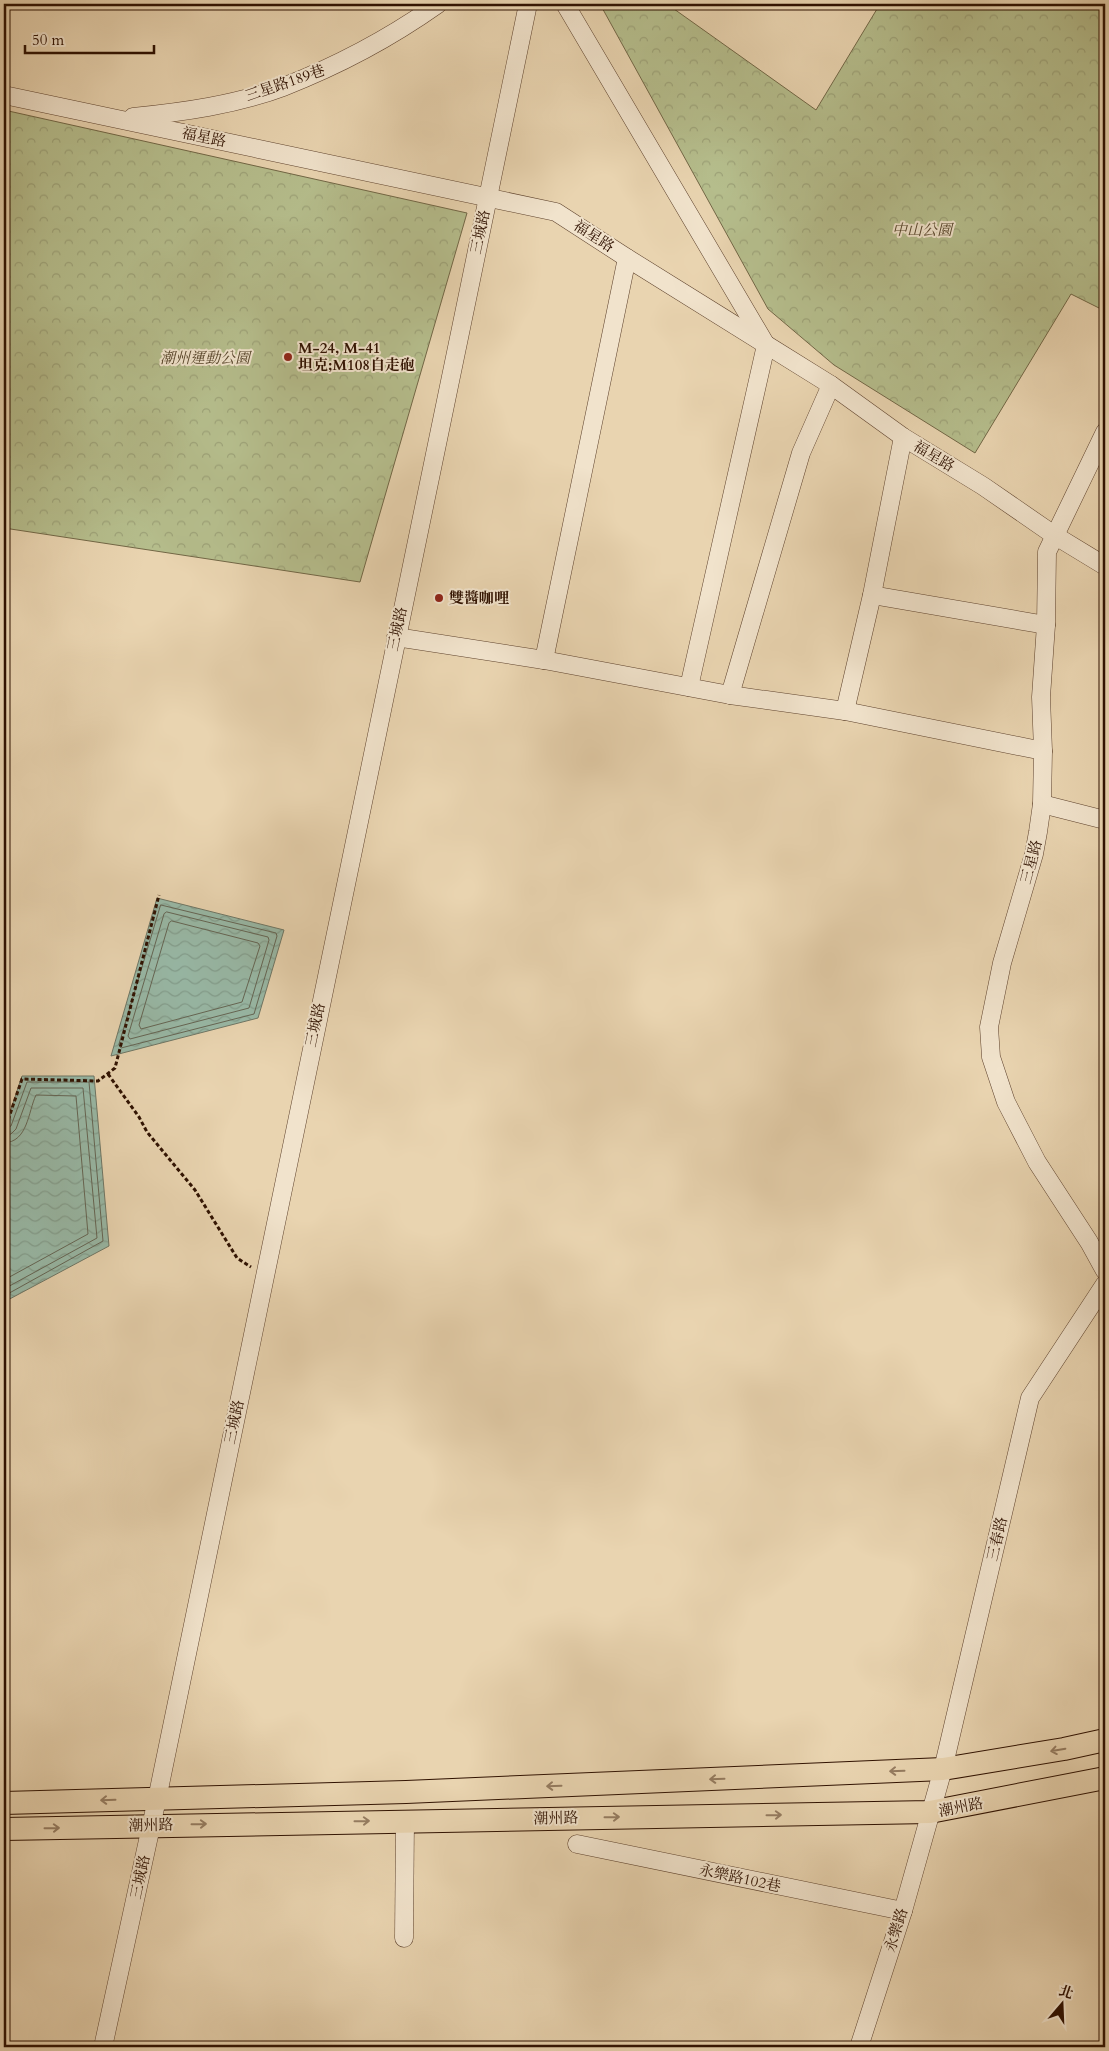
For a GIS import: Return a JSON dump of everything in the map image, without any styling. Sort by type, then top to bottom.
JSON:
[{"type":"main road","name":"潮州路","points":[[4,1803],[406,1792],[943,1769],[1064,1749],[1105,1740]]},
{"type":"main road","name":"潮州路","points":[[4,1829],[405,1820],[930,1812],[1105,1778]]},
{"type":"street","name":"三星路189巷","points":[[118,119],[178,112],[282,87],[330,67],[359,52],[412,22],[438,4]]},
{"type":"street","name":"三城路","points":[[103,2047],[157,1798],[528,4]]},
{"type":"street","points":[[566,4],[766,345],[689,687]]},
{"type":"street","name":"福星路","points":[[4,95],[556,212],[831,385],[903,437],[983,486],[1054,535],[1105,566]]},
{"type":"street","points":[[544,660],[627,258]]},
{"type":"street","points":[[730,695],[801,453],[831,385]]},
{"type":"street","name":"三星路","points":[[1105,432],[1047,552],[1046,625],[1041,697],[1042,804],[1034,854],[1002,963],[989,1027],[991,1057],[1006,1102],[1037,1162],[1089,1242],[1105,1271]]},
{"type":"street","points":[[845,711],[872,595],[903,437]]},
{"type":"street","points":[[872,595],[1046,625]]},
{"type":"street","points":[[396,637],[544,660],[730,695],[845,711],[1043,751]]},
{"type":"street","points":[[1042,804],[1105,820]]},
{"type":"street","name":"三春路","points":[[930,1812],[943,1769],[1030,1398],[1105,1284]]},
{"type":"street","name":"永樂路","points":[[859,2047],[903,1911],[930,1812]]},
{"type":"street","points":[[404,1938],[405,1820]]},
{"type":"street","name":"永樂路102巷","points":[[577,1844],[903,1911]]},
{"type":"path","points":[[4,1132],[22,1079],[98,1081],[115,1068],[159,895]]},
{"type":"path","points":[[108,1074],[139,1117],[147,1132],[195,1190],[237,1258],[265,1276]]},
{"type":"green space","name":"中山公園","points":[[600,4],[667,4],[816,110],[880,4],[1105,4],[1105,311],[1071,294],[975,453],[834,365],[768,309]]},
{"type":"green space","name":"潮州運動公園","points":[[4,110],[467,213],[360,582],[4,528]]},
{"type":"water","points":[[157,898],[284,930],[258,1018],[111,1056]]},
{"type":"water","points":[[22,1076],[94,1076],[109,1246],[4,1302],[4,1130]]},
{"type":"place","name":"M-24, M-41 坦克;M108自走砲","points":[[288,357]]},
{"type":"place","name":"雙醬咖哩","points":[[439,598]]}]
